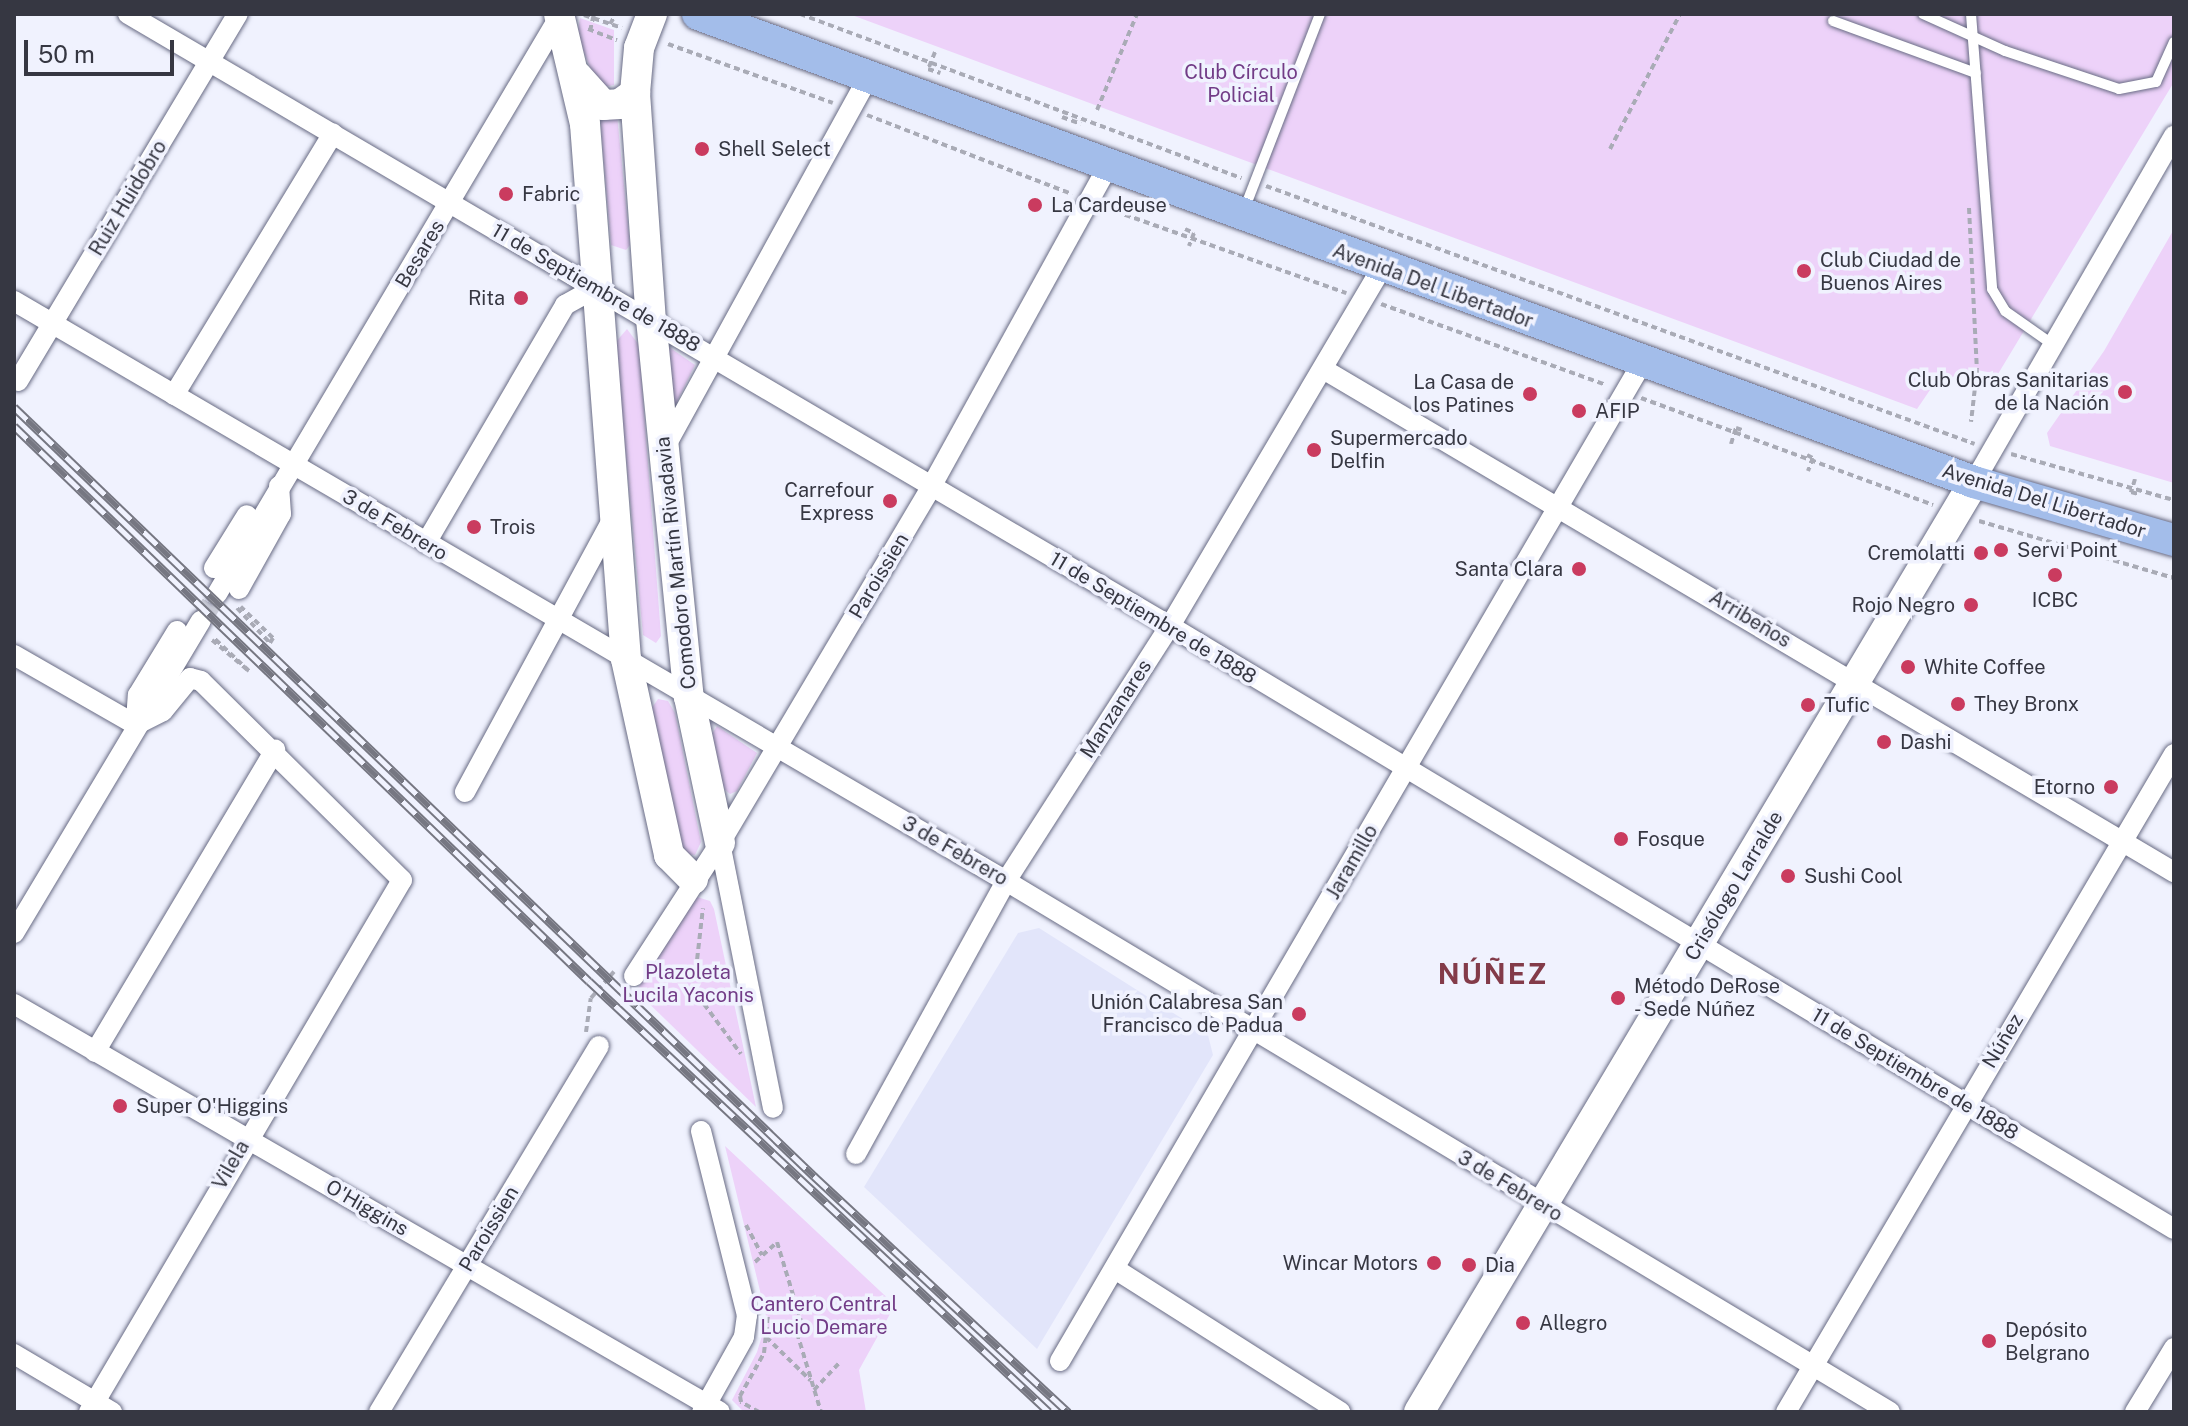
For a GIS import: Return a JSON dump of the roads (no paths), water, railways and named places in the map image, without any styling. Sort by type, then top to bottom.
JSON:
[{"type":"main road","name":"Avenida Del Libertador","points":[[698,14],[1382,268],[1974,482],[2174,540]]},
{"type":"street","name":"11 de Septiembre de 1888","points":[[128,14],[1170,626],[2174,1229]]},
{"type":"street","name":"Ruiz Huidobro","points":[[18,381],[238,14]]},
{"type":"street","name":"Comodoro Martín Rivadavia","points":[[652,14],[639,48],[635,93],[651,319],[689,697],[773,1108]]},
{"type":"street","points":[[558,16],[577,76],[626,659],[669,855],[693,879]]},
{"type":"street","name":"Besares","points":[[230,596],[279,486],[451,204],[558,16]]},
{"type":"street","points":[[577,76],[603,105],[620,104],[635,93]]},
{"type":"street","points":[[665,447],[868,78]]},
{"type":"street","points":[[174,395],[333,133]]},
{"type":"street","points":[[1974,482],[2174,136]]},
{"type":"street","name":"Paroissien","points":[[624,974],[720,843],[777,748],[931,487],[1108,166]]},
{"type":"street","name":"Manzanares","points":[[856,1154],[1006,881],[1170,626],[1382,268]]},
{"type":"street","points":[[426,543],[565,305],[596,288]]},
{"type":"street","name":"3 de Febrero","points":[[14,301],[558,622],[1006,881],[1890,1412]]},
{"type":"street","name":"Jaramillo","points":[[1060,1361],[1642,363]]},
{"type":"street","name":"Arribeños","points":[[1323,369],[2174,872]]},
{"type":"street","name":"Crisólogo Larralde","points":[[1419,1412],[1698,944],[1858,683],[1974,482]]},
{"type":"street","name":"Besares","points":[[214,568],[257,500],[279,486]]},
{"type":"street","points":[[465,792],[614,516]]},
{"type":"street","points":[[14,933],[136,725],[206,630]]},
{"type":"street","points":[[136,725],[138,695],[177,631]]},
{"type":"street","points":[[14,655],[136,725]]},
{"type":"street","points":[[95,1052],[275,750],[209,686],[190,678],[163,711],[136,725]]},
{"type":"street","name":"Vilela","points":[[99,1409],[245,1140],[402,880],[275,750]]},
{"type":"street","name":"Núñez","points":[[1786,1412],[2174,754]]},
{"type":"street","name":"O'Higgins","points":[[14,1004],[710,1409]]},
{"type":"street","name":"Paroissien","points":[[379,1412],[599,1046]]},
{"type":"street","points":[[701,1131],[747,1315],[744,1337],[710,1409]]},
{"type":"street","points":[[1115,1269],[1340,1412]]},
{"type":"street","points":[[2135,1412],[2174,1348]]},
{"type":"street","points":[[14,1354],[99,1409]]},
{"type":"lane","points":[[1241,216],[1320,14]]},
{"type":"lane","points":[[1923,14],[2119,89],[2156,82],[2174,42]]},
{"type":"lane","points":[[1971,14],[1992,289],[2005,311],[2052,344]]},
{"type":"lane","points":[[1833,21],[1976,73]]},
{"type":"tunnel","points":[[201,621],[217,594]]},
{"type":"railway","points":[[14,407],[814,1176],[1068,1412]]},
{"type":"railway","points":[[14,426],[589,981],[1049,1412]]},
{"type":"place","name":"Shell Select","points":[[702,149]]},
{"type":"place","name":"Fabric","points":[[506,194]]},
{"type":"place","name":"La Cardeuse","points":[[1035,205]]},
{"type":"place","name":"Club Ciudad de Buenos Aires","points":[[1804,271]]},
{"type":"place","name":"Rita","points":[[521,298]]},
{"type":"place","name":"Club Obras Sanitarias de la Nación","points":[[2125,392]]},
{"type":"place","name":"La Casa de los Patines","points":[[1530,394]]},
{"type":"place","name":"AFIP","points":[[1579,411]]},
{"type":"place","name":"Supermercado Delfin","points":[[1314,450]]},
{"type":"place","name":"Carrefour Express","points":[[890,501]]},
{"type":"place","name":"Trois","points":[[474,527]]},
{"type":"place","name":"Servi Point","points":[[2001,550]]},
{"type":"place","name":"Cremolatti","points":[[1981,553]]},
{"type":"place","name":"Santa Clara","points":[[1579,569]]},
{"type":"place","name":"ICBC","points":[[2055,575]]},
{"type":"place","name":"Rojo Negro","points":[[1971,605]]},
{"type":"place","name":"White Coffee","points":[[1908,667]]},
{"type":"place","name":"They Bronx","points":[[1958,704]]},
{"type":"place","name":"Tufic","points":[[1808,705]]},
{"type":"place","name":"Dashi","points":[[1884,742]]},
{"type":"place","name":"Etorno","points":[[2111,787]]},
{"type":"place","name":"Fosque","points":[[1621,839]]},
{"type":"place","name":"Sushi Cool","points":[[1788,876]]},
{"type":"place","name":"Método DeRose - Sede Núñez","points":[[1618,998]]},
{"type":"place","name":"Unión Calabresa San Francisco de Padua","points":[[1299,1014]]},
{"type":"place","name":"Super O'Higgins","points":[[120,1106]]},
{"type":"place","name":"Wincar Motors","points":[[1434,1263]]},
{"type":"place","name":"Dia","points":[[1469,1265]]},
{"type":"place","name":"Allegro","points":[[1523,1323]]},
{"type":"place","name":"Depósito Belgrano","points":[[1989,1341]]},
{"type":"district","name":"NÚÑEZ","points":[[1493,974]]},
{"type":"park label","name":"Club Círculo Policial","points":[[1241,84]]},
{"type":"park label","name":"Plazoleta Lucila Yaconis","points":[[688,984]]},
{"type":"park label","name":"Cantero Central Lucio Demare","points":[[824,1316]]}]
